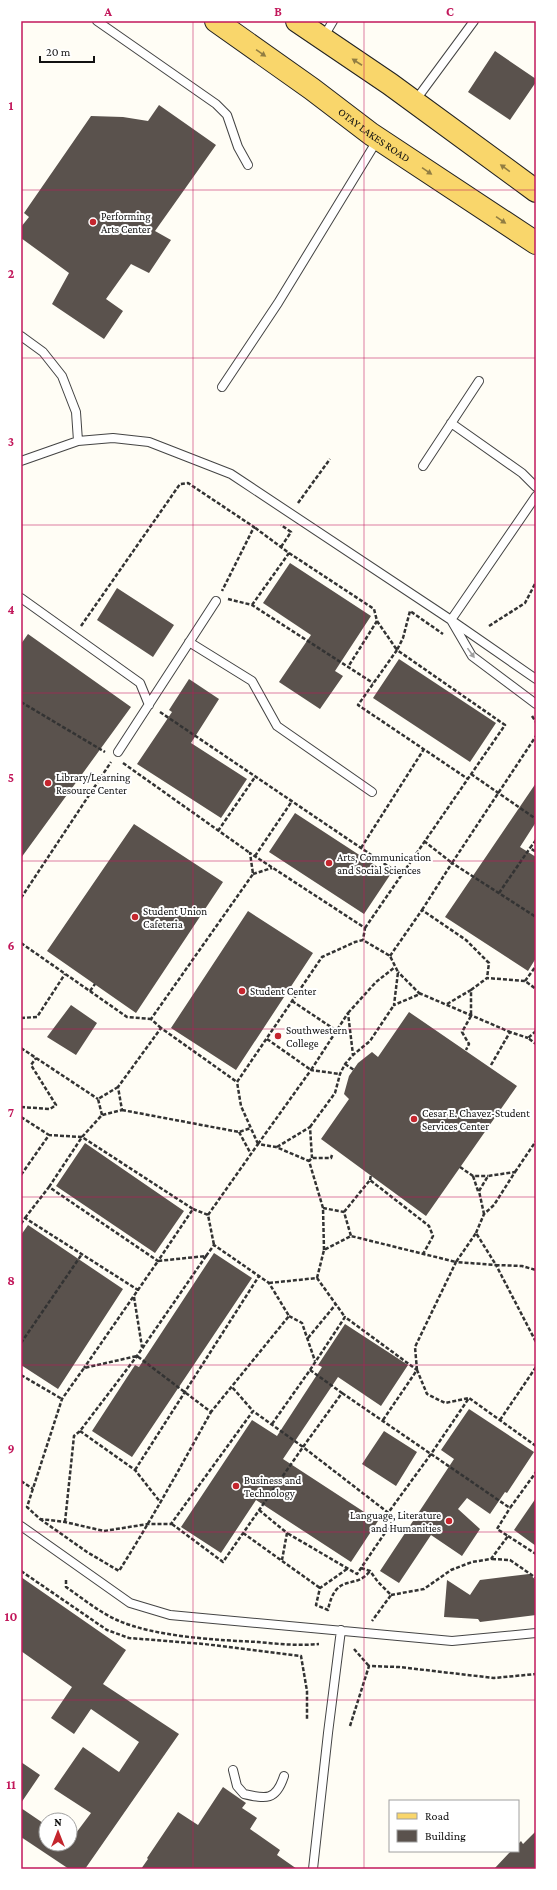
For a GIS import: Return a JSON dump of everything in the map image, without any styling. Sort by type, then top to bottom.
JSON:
[{"type":"main road","name":"OTAY LAKES ROAD","points":[[216,21],[378,138],[536,243]]},
{"type":"main road","points":[[297,21],[328,30],[415,102],[533,186]]},
{"type":"lane","points":[[97,21],[216,104],[227,115],[238,147],[248,165]]},
{"type":"lane","points":[[415,102],[474,21]]},
{"type":"lane","points":[[222,387],[278,303],[378,138]]},
{"type":"lane","points":[[21,336],[43,352],[62,376],[76,412],[78,440]]},
{"type":"lane","points":[[423,466],[479,381]]},
{"type":"lane","points":[[451,423],[522,473],[536,487]]},
{"type":"lane","points":[[21,461],[78,440],[113,438],[149,442],[231,474],[451,620],[536,679]]},
{"type":"lane","points":[[451,620],[536,496]]},
{"type":"lane","points":[[21,598],[140,683],[149,705]]},
{"type":"lane","points":[[116,754],[217,599]]},
{"type":"lane","points":[[451,620],[472,656],[536,704]]},
{"type":"lane","points":[[189,642],[252,681],[277,726],[372,792]]},
{"type":"lane","points":[[21,1526],[130,1603],[170,1615],[452,1641],[536,1633]]},
{"type":"lane","points":[[314,1869],[328,1733],[341,1630]]},
{"type":"lane","points":[[233,1770],[237,1786],[244,1794],[263,1798],[274,1795],[281,1785],[284,1776]]},
{"type":"path","points":[[298,503],[330,459]]},
{"type":"path","points":[[74,636],[180,484],[188,483],[254,527],[289,553],[374,609],[377,621],[397,650],[505,725],[365,928],[363,940]]},
{"type":"path","points":[[281,547],[291,532],[282,525]]},
{"type":"path","points":[[254,527],[217,599],[252,605],[373,683]]},
{"type":"path","points":[[252,605],[289,553]]},
{"type":"path","points":[[489,626],[525,603],[536,582]]},
{"type":"path","points":[[446,638],[442,633],[410,611],[403,638],[397,650],[358,705],[468,779]]},
{"type":"path","points":[[348,667],[377,621]]},
{"type":"path","points":[[21,702],[108,753]]},
{"type":"path","points":[[149,705],[401,875]]},
{"type":"path","points":[[527,710],[536,722]]},
{"type":"path","points":[[390,956],[422,910],[536,736]]},
{"type":"path","points":[[361,848],[424,749]]},
{"type":"path","points":[[21,898],[116,754]]},
{"type":"path","points":[[121,762],[272,868],[365,928]]},
{"type":"path","points":[[471,774],[536,820]]},
{"type":"path","points":[[218,831],[255,777]]},
{"type":"path","points":[[255,856],[292,801]]},
{"type":"path","points":[[499,893],[536,840]]},
{"type":"path","points":[[424,841],[452,863],[536,917]]},
{"type":"path","points":[[530,848],[536,852]]},
{"type":"path","points":[[250,853],[253,874]]},
{"type":"path","points":[[151,1019],[253,874],[272,868]]},
{"type":"path","points":[[422,910],[466,940],[489,963],[487,978]]},
{"type":"path","points":[[258,1144],[241,1106],[237,1082],[322,957],[355,942],[363,940],[390,956],[398,972],[418,992],[510,1032],[528,1038],[536,1044]]},
{"type":"path","points":[[21,943],[127,1017],[151,1019],[161,1028],[237,1082]]},
{"type":"path","points":[[315,1362],[302,1323],[289,1316],[269,1283],[214,1245],[208,1215],[311,1070],[348,1014],[376,982],[395,966]]},
{"type":"path","points":[[525,981],[536,966]]},
{"type":"path","points":[[276,1147],[310,1127],[335,1093],[340,1074],[345,1064],[353,1055],[370,1041],[394,1005],[398,972]]},
{"type":"path","points":[[21,1018],[37,1017],[65,974]]},
{"type":"path","points":[[447,1004],[471,990],[487,978],[525,981],[536,989]]},
{"type":"path","points":[[90,991],[94,984]]},
{"type":"path","points":[[466,1050],[469,1044],[462,1032],[472,1016],[471,990]]},
{"type":"path","points":[[394,1005],[420,994],[418,992]]},
{"type":"path","points":[[292,1001],[337,1030]]},
{"type":"path","points":[[348,1014],[353,1055]]},
{"type":"path","points":[[98,1099],[118,1087],[161,1028]]},
{"type":"path","points":[[528,1038],[536,1031]]},
{"type":"path","points":[[491,1066],[510,1032]]},
{"type":"path","points":[[266,1039],[311,1070],[340,1074]]},
{"type":"path","points":[[21,1048],[98,1099],[102,1114]]},
{"type":"path","points":[[21,1107],[50,1109],[56,1105],[31,1065],[36,1058]]},
{"type":"path","points":[[345,1064],[354,1070]]},
{"type":"path","points":[[118,1087],[122,1110]]},
{"type":"path","points":[[21,1224],[49,1187],[82,1137],[102,1114],[122,1110],[239,1132],[251,1128]]},
{"type":"path","points":[[21,1117],[49,1135],[82,1137],[193,1209],[208,1215]]},
{"type":"path","points":[[310,1127],[312,1158]]},
{"type":"path","points":[[239,1132],[251,1154]]},
{"type":"path","points":[[21,1175],[49,1135]]},
{"type":"path","points":[[536,1141],[494,1205],[484,1214],[476,1233],[456,1262],[414,1347],[417,1370],[427,1394],[445,1403],[469,1398],[536,1446]]},
{"type":"path","points":[[258,1144],[276,1147],[308,1162],[323,1208],[324,1250],[317,1278]]},
{"type":"path","points":[[308,1162],[312,1158],[331,1158],[332,1155]]},
{"type":"path","points":[[460,1167],[473,1176],[479,1191],[484,1214]]},
{"type":"path","points":[[473,1176],[488,1176],[516,1172]]},
{"type":"path","points":[[344,1212],[370,1180],[371,1175]]},
{"type":"path","points":[[479,1191],[488,1176]]},
{"type":"path","points":[[370,1180],[429,1226],[432,1236],[423,1254]]},
{"type":"path","points":[[49,1187],[158,1261],[206,1256]]},
{"type":"path","points":[[323,1208],[344,1212]]},
{"type":"path","points":[[193,1209],[62,1400],[27,1507],[40,1519],[87,1552],[119,1571],[161,1503],[211,1412],[289,1316]]},
{"type":"path","points":[[344,1212],[351,1236]]},
{"type":"path","points":[[25,1218],[138,1290]]},
{"type":"path","points":[[476,1233],[496,1265],[536,1342]]},
{"type":"path","points":[[324,1250],[351,1236],[456,1262],[522,1266],[536,1270]]},
{"type":"path","points":[[65,1522],[74,1436],[80,1431],[137,1356],[214,1245]]},
{"type":"path","points":[[21,1343],[82,1254]]},
{"type":"path","points":[[135,1470],[259,1276]]},
{"type":"path","points":[[269,1283],[317,1278]]},
{"type":"path","points":[[317,1278],[346,1317],[417,1370]]},
{"type":"path","points":[[134,1296],[142,1348]]},
{"type":"path","points":[[308,1339],[336,1304]]},
{"type":"path","points":[[272,1424],[346,1317]]},
{"type":"path","points":[[137,1356],[211,1412]]},
{"type":"path","points":[[84,1368],[137,1356]]},
{"type":"path","points":[[500,1420],[536,1367]]},
{"type":"path","points":[[310,1370],[510,1508]]},
{"type":"path","points":[[383,1420],[417,1370]]},
{"type":"path","points":[[21,1375],[62,1400]]},
{"type":"path","points":[[232,1387],[253,1411],[303,1447],[395,1518],[357,1574],[287,1533],[259,1510]]},
{"type":"path","points":[[40,1519],[65,1522],[104,1531],[148,1524],[171,1524],[222,1562],[342,1393]]},
{"type":"path","points":[[388,1513],[432,1454],[469,1398]]},
{"type":"path","points":[[171,1524],[253,1411]]},
{"type":"path","points":[[80,1431],[135,1470],[161,1503]]},
{"type":"path","points":[[536,1472],[497,1529],[536,1554]]},
{"type":"path","points":[[21,1481],[32,1489]]},
{"type":"path","points":[[243,1533],[320,1588]]},
{"type":"path","points":[[282,1560],[287,1533]]},
{"type":"path","points":[[492,1559],[508,1536]]},
{"type":"path","points":[[364,1632],[391,1595],[424,1589],[452,1570],[472,1562],[492,1559],[510,1560],[536,1578]]},
{"type":"path","points":[[361,1568],[370,1571],[378,1582],[391,1595]]},
{"type":"path","points":[[347,1569],[320,1588],[316,1605],[328,1610],[331,1596],[338,1588],[348,1582],[366,1577],[370,1571]]},
{"type":"path","points":[[21,1572],[107,1630],[129,1638],[208,1645],[301,1656],[306,1691],[307,1718]]},
{"type":"path","points":[[208,1639],[208,1645]]},
{"type":"path","points":[[354,1649],[368,1666],[399,1667],[494,1678],[536,1674]]},
{"type":"path","points":[[350,1726],[368,1666]]},
{"type":"building","points":[[495,51],[536,79],[536,82],[510,120],[468,92]]},
{"type":"building","name":"Performing Arts Center","points":[[159,105],[216,145],[155,231],[171,240],[149,273],[131,264],[106,299],[123,311],[104,339],[52,304],[69,273],[21,238],[21,227],[29,217],[24,213],[91,116],[123,117],[148,121]]},
{"type":"building","points":[[290,563],[371,616],[335,671],[343,676],[320,709],[279,682],[311,635],[263,603]]},
{"type":"building","points":[[117,588],[174,625],[153,657],[97,620]]},
{"type":"building","name":"Library/Learning Resource Center","points":[[28,634],[131,707],[21,858],[21,644]]},
{"type":"building","points":[[399,659],[496,723],[470,762],[373,698]]},
{"type":"building","points":[[189,679],[219,699],[191,743],[247,779],[221,818],[137,764],[172,712],[169,710]]},
{"type":"building","points":[[536,783],[536,822],[520,847],[536,857],[536,958],[528,971],[445,917]]},
{"type":"building","name":"Arts, Communication and Social Sciences","points":[[295,813],[390,875],[364,914],[269,852]]},
{"type":"building","name":"Student Union Cafeteria","points":[[134,824],[223,882],[136,1013],[47,951]]},
{"type":"building","name":"Student Center","points":[[248,911],[313,953],[236,1070],[171,1028]]},
{"type":"building","points":[[71,1005],[97,1023],[76,1055],[47,1037]]},
{"type":"building","name":"Cesar E. Chavez-Student Services Center","points":[[409,1012],[517,1086],[426,1216],[321,1139],[349,1099],[344,1094],[349,1076],[358,1063],[372,1052],[378,1057]]},
{"type":"building","points":[[85,1143],[184,1211],[155,1253],[56,1186]]},
{"type":"building","points":[[28,1225],[123,1289],[58,1389],[21,1365],[21,1235]]},
{"type":"building","points":[[214,1253],[252,1278],[132,1457],[92,1431],[135,1365],[139,1367]]},
{"type":"building","points":[[345,1324],[408,1365],[381,1406],[338,1377],[283,1459],[378,1521],[351,1562],[256,1500],[221,1553],[181,1527],[252,1420],[277,1436],[322,1367],[318,1365]]},
{"type":"building","points":[[469,1409],[534,1452],[507,1493],[505,1492],[490,1514],[467,1498],[458,1509],[480,1529],[462,1556],[431,1535],[399,1583],[380,1571],[454,1459],[441,1450]]},
{"type":"building","points":[[384,1431],[417,1452],[396,1486],[362,1464]]},
{"type":"building","points":[[536,1498],[536,1546],[514,1530]]},
{"type":"building","points":[[529,1574],[536,1580],[536,1615],[480,1622],[478,1619],[444,1617],[447,1580],[470,1595],[480,1580]]},
{"type":"building","points":[[21,1577],[126,1650],[103,1684],[179,1734],[85,1869],[69,1869],[44,1852],[78,1852],[78,1830],[91,1813],[54,1789],[83,1747],[119,1772],[139,1742],[91,1709],[74,1734],[51,1718],[72,1687],[21,1651]]},
{"type":"building","points":[[21,1762],[40,1775],[21,1803]]},
{"type":"building","points":[[223,1787],[246,1803],[242,1808],[257,1818],[250,1829],[280,1850],[277,1855],[297,1869],[141,1869],[178,1812],[198,1825]]},
{"type":"building","points":[[21,1808],[38,1820],[38,1848],[21,1837]]},
{"type":"building","points":[[536,1831],[536,1869],[494,1869],[510,1852],[519,1852],[519,1843],[521,1841],[523,1844]]},
{"type":"place","name":"Performing Arts Center","points":[[93,222]]},
{"type":"place","name":"Library/Learning Resource Center","points":[[48,783]]},
{"type":"place","name":"Arts, Communication and Social Sciences","points":[[329,863]]},
{"type":"place","name":"Student Union Cafeteria","points":[[135,917]]},
{"type":"place","name":"Student Center","points":[[242,991]]},
{"type":"place","name":"Southwestern College","points":[[278,1036]]},
{"type":"place","name":"Cesar E. Chavez-Student Services Center","points":[[414,1119]]},
{"type":"place","name":"Business and Technology","points":[[236,1486]]},
{"type":"place","name":"Language, Literature and Humanities","points":[[449,1521]]}]
